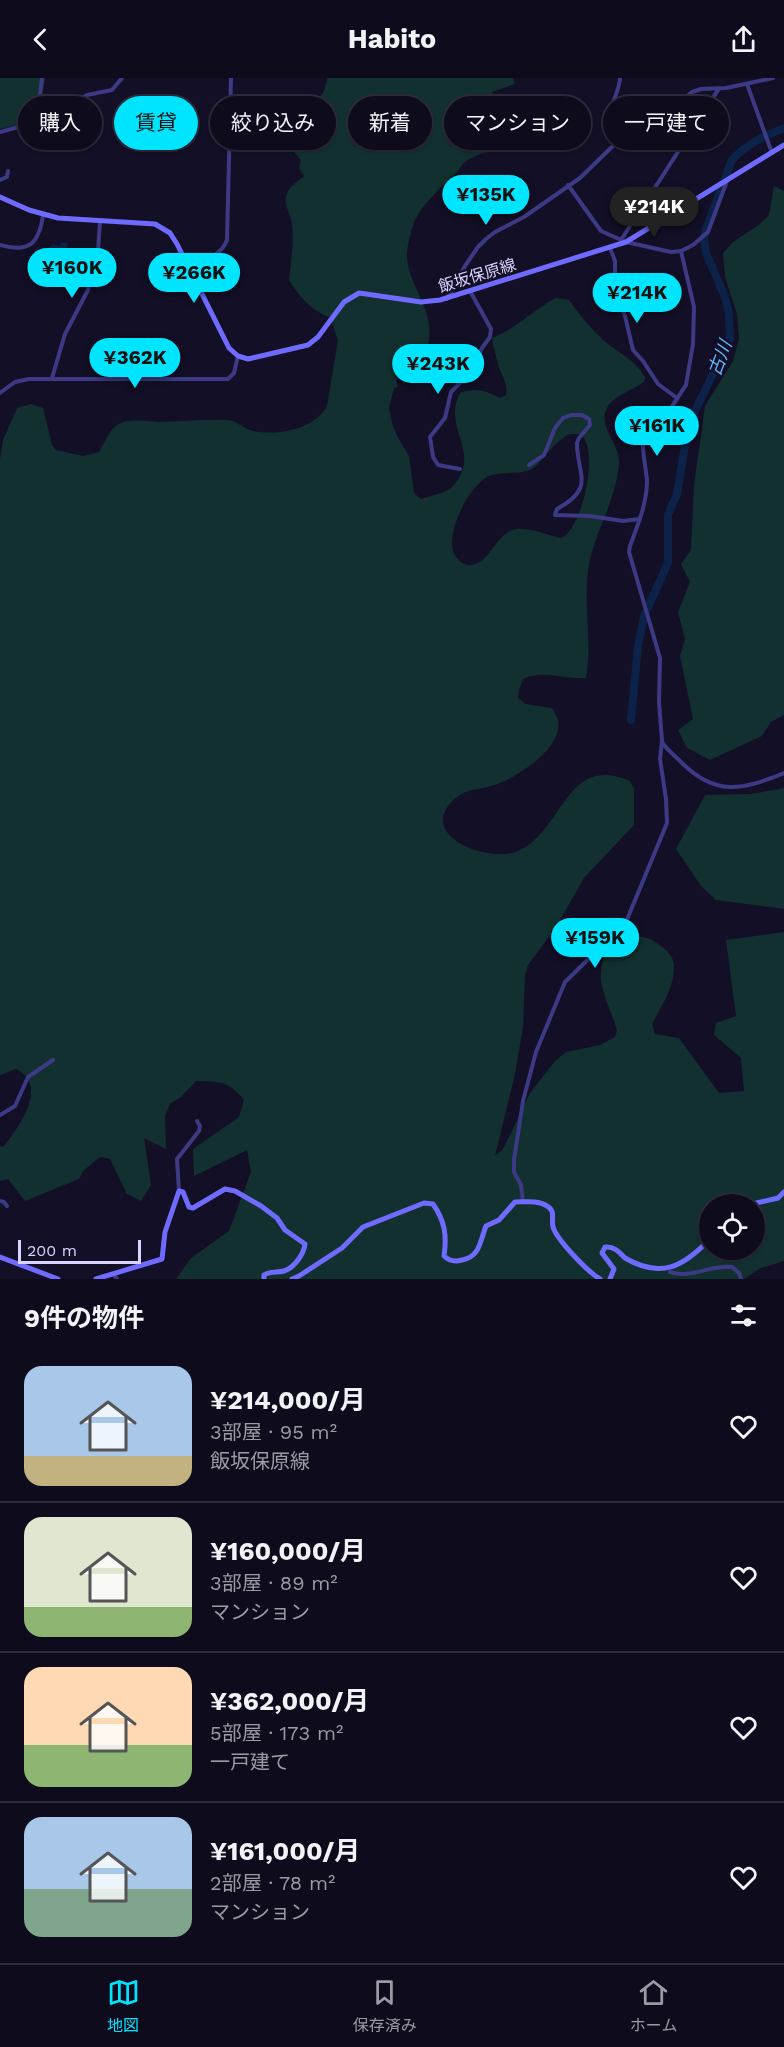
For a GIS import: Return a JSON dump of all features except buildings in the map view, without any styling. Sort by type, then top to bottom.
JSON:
[{"type":"main road","name":"飯坂保原線","points":[[238,356],[252,359],[308,345],[316,340],[344,302],[359,293],[421,302],[447,299],[610,248],[727,181],[784,145]]},
{"type":"main road","points":[[0,197],[43,215],[58,218],[160,225],[171,233],[229,348],[238,356]]},
{"type":"main road","points":[[96,1279],[115,1277],[162,1259],[165,1232],[179,1191],[183,1192],[189,1207],[193,1208],[222,1190],[235,1191],[261,1206],[277,1218],[285,1230],[304,1242],[305,1249],[291,1268],[283,1272],[266,1273],[264,1279]]},
{"type":"main road","points":[[765,1201],[777,1198],[784,1192]]},
{"type":"main road","points":[[292,1279],[342,1248],[363,1227],[424,1203],[433,1204],[444,1223],[446,1244],[444,1256],[447,1260],[466,1259],[475,1255],[486,1226],[499,1220],[512,1203],[523,1202],[535,1202],[548,1206],[553,1212],[553,1227],[564,1243],[600,1279]]},
{"type":"main road","points":[[610,1279],[614,1269],[602,1253],[605,1247],[609,1246],[641,1269],[652,1273],[669,1272],[679,1268],[699,1249]]},
{"type":"main road","points":[[0,1257],[45,1277],[58,1279]]},
{"type":"street","points":[[40,96],[42,78]]},
{"type":"street","points":[[85,96],[112,90],[122,78]]},
{"type":"street","points":[[189,267],[216,255],[227,240],[231,78]]},
{"type":"street","points":[[614,96],[620,78]]},
{"type":"street","points":[[687,96],[692,92],[704,89],[718,90],[772,78]]},
{"type":"street","points":[[747,84],[772,153]]},
{"type":"street","points":[[624,241],[718,90]]},
{"type":"street","points":[[0,132],[18,127]]},
{"type":"street","points":[[447,299],[465,266],[482,243],[495,232],[524,217],[568,185],[592,167],[609,150]]},
{"type":"street","points":[[0,180],[7,177],[8,171]]},
{"type":"street","points":[[568,185],[601,231],[624,241],[663,251],[681,250],[698,242],[708,232],[727,181]]},
{"type":"street","points":[[0,245],[19,249],[29,245],[39,234],[43,215]]},
{"type":"street","points":[[52,378],[65,334],[88,290],[98,251],[100,220]]},
{"type":"street","points":[[610,248],[615,261],[615,289],[625,316],[633,350],[658,384],[677,398]]},
{"type":"street","points":[[523,1202],[521,1185],[514,1172],[514,1160],[523,1101],[536,1052],[565,982],[626,922],[667,823],[660,759],[662,741],[659,651],[629,555],[630,546],[644,510],[647,481],[643,438],[665,414],[686,385],[693,340],[693,299],[681,250]]},
{"type":"street","points":[[460,469],[438,465],[433,457],[430,437],[445,418],[451,392],[472,371],[480,350],[491,335],[491,329],[470,291]]},
{"type":"street","points":[[0,393],[20,381],[52,378],[228,379],[234,373],[238,356]]},
{"type":"street","points":[[529,465],[544,455],[559,422],[571,415],[586,416],[590,425],[577,442],[583,481],[569,503],[554,514],[623,521],[641,519]]},
{"type":"street","points":[[662,741],[695,776],[714,786],[730,787],[748,784],[784,773]]},
{"type":"street","points":[[0,1115],[15,1106],[28,1077],[54,1060]]},
{"type":"street","points":[[179,1191],[177,1159],[199,1130],[197,1121]]},
{"type":"street","points":[[0,1201],[7,1206]]},
{"type":"street","points":[[669,1272],[681,1278],[690,1278],[711,1269],[732,1267],[739,1273],[741,1279]]},
{"type":"green space","points":[[0,78],[45,78],[42,96],[18,96],[18,125],[0,129]]},
{"type":"green space","points":[[327,78],[513,78],[515,84],[492,92],[494,96],[444,96],[444,150],[497,150],[481,154],[465,162],[423,207],[415,220],[410,238],[407,256],[409,268],[426,311],[429,335],[427,349],[419,365],[412,372],[396,379],[398,387],[394,388],[389,408],[397,436],[409,456],[414,493],[421,499],[442,493],[452,487],[461,474],[464,451],[455,418],[460,393],[476,390],[500,398],[506,395],[492,338],[509,330],[556,298],[569,300],[598,335],[631,361],[645,377],[644,382],[614,400],[607,408],[605,415],[607,429],[617,449],[619,464],[614,490],[589,564],[586,678],[538,675],[523,679],[518,698],[526,704],[552,708],[558,720],[558,731],[554,741],[537,760],[515,775],[495,785],[461,794],[445,811],[443,823],[449,834],[474,850],[505,854],[518,851],[534,841],[578,785],[592,777],[608,775],[630,781],[634,789],[634,825],[584,878],[556,927],[528,965],[525,976],[523,1027],[515,1074],[495,1156],[503,1149],[530,1093],[555,1061],[566,1052],[600,1045],[615,1037],[617,1031],[601,981],[602,964],[609,951],[615,946],[635,937],[651,940],[671,956],[674,964],[670,988],[652,1024],[655,1034],[679,1038],[719,1093],[744,1091],[741,1058],[714,1035],[716,1023],[736,1016],[726,940],[784,932],[784,1261],[761,1268],[744,1279],[176,1279],[191,1258],[229,1231],[251,1172],[247,1150],[194,1176],[193,1149],[239,1117],[244,1100],[228,1085],[218,1082],[196,1081],[182,1096],[170,1104],[165,1116],[166,1149],[144,1138],[151,1185],[141,1201],[127,1194],[110,1159],[100,1157],[83,1171],[79,1179],[25,1201],[8,1179],[0,1181],[0,1146],[3,1147],[23,1118],[31,1096],[26,1076],[16,1069],[0,1075],[0,459],[3,440],[17,408],[31,404],[43,408],[52,445],[56,450],[83,456],[99,452],[112,430],[126,421],[228,420],[253,431],[273,432],[295,429],[321,414],[327,406],[338,340],[330,317],[306,303],[289,280],[293,231],[286,204],[287,193],[304,176],[299,168],[301,160],[293,150],[336,150],[336,96],[320,96]],"holes":[[[570,434],[580,434],[586,442],[589,471],[582,505],[569,532],[561,538],[533,530],[516,529],[503,536],[483,560],[470,565],[460,561],[453,551],[453,532],[467,498],[481,481],[489,476],[530,470],[558,442]]]},
{"type":"green space","points":[[774,186],[784,191],[784,715],[771,722],[762,736],[710,760],[687,748],[678,730],[693,719],[680,656],[685,639],[678,612],[690,582],[681,564],[691,550],[694,485],[705,406],[733,361],[739,339],[737,314],[725,277],[723,253],[733,242],[760,224],[769,215]]},
{"type":"green space","points":[[784,788],[784,909],[716,900],[701,886],[676,849],[705,795],[751,794]]},
{"type":"water","points":[[61,242],[68,243],[63,265],[34,259],[53,244],[60,246]]},
{"type":"waterway","name":"古川","points":[[631,720],[638,646],[644,616],[668,563],[668,515],[677,494],[687,433],[694,413],[730,339],[729,314],[725,297],[706,253],[704,239],[706,229],[732,160],[750,145],[784,128]]}]
